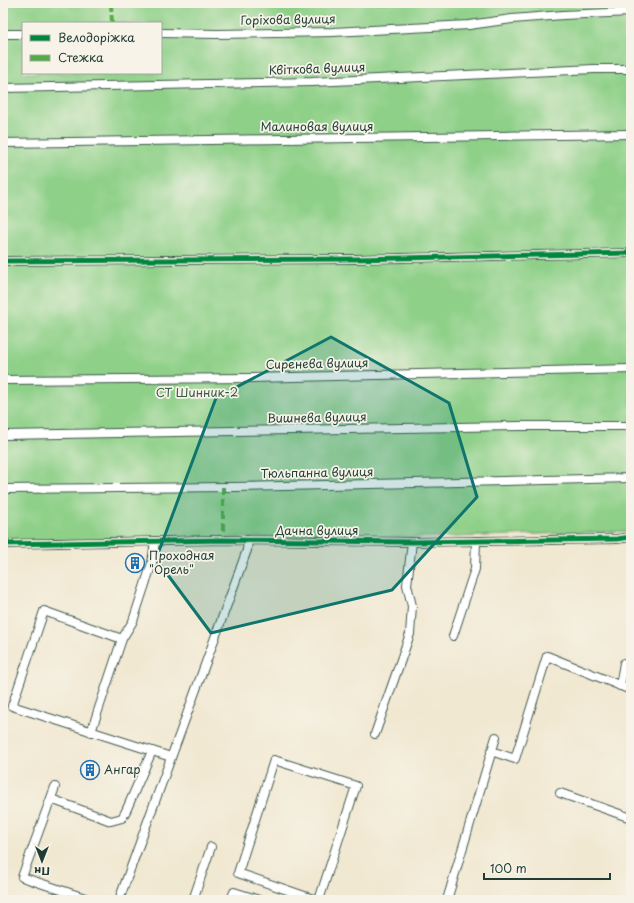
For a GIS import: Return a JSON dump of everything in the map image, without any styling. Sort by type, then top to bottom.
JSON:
[{"type":"street","name":"Горіхова вулиця","points":[[162,33],[217,34],[333,32],[469,25],[563,15],[631,12]]},
{"type":"street","points":[[3,34],[22,34]]},
{"type":"street","name":"Квіткова вулиця","points":[[3,88],[312,82],[594,69],[631,69]]},
{"type":"street","name":"Малиновая вулиця","points":[[3,143],[631,134]]},
{"type":"street","points":[[3,261],[363,258],[631,253]]},
{"type":"street","name":"Сиренева вулиця","points":[[3,380],[275,377],[631,370]]},
{"type":"street","name":"Вишнева вулиця","points":[[3,435],[520,426],[631,426]]},
{"type":"street","name":"Тюльпанна вулиця","points":[[3,489],[234,487],[631,478]]},
{"type":"street","name":"Дачна вулиця","points":[[3,544],[248,540],[412,542],[617,539],[631,537]]},
{"type":"street","points":[[119,900],[248,550],[248,540]]},
{"type":"street","points":[[91,732],[122,639],[134,621],[152,563],[155,541]]},
{"type":"street","points":[[453,636],[475,568],[476,541]]},
{"type":"street","points":[[376,734],[410,634],[412,606],[407,585],[412,542]]},
{"type":"street","points":[[3,547],[18,544]]},
{"type":"street","points":[[122,639],[44,611],[12,706],[171,757]]},
{"type":"street","points":[[491,751],[515,759],[547,656],[631,690]]},
{"type":"street","points":[[620,686],[624,662]]},
{"type":"street","points":[[447,900],[496,737]]},
{"type":"street","points":[[51,799],[112,821],[122,818],[152,751]]},
{"type":"street","points":[[316,900],[238,873],[274,760],[356,786],[319,900]]},
{"type":"street","points":[[55,787],[22,877],[91,900]]},
{"type":"street","points":[[560,794],[631,818]]},
{"type":"street","points":[[193,900],[211,847]]},
{"type":"street","points":[[231,900],[234,892],[259,900]]},
{"type":"highlighted area","points":[[331,337],[449,403],[477,497],[392,590],[211,633],[156,559],[216,398]]},
{"type":"green space","name":"СТ Шинник-2","points":[[3,3],[631,3],[631,531],[453,537],[200,538],[3,542]]},
{"type":"marked path","points":[[111,3],[112,22]]},
{"type":"marked path","points":[[223,487],[223,540]]},
{"type":"cycle path","points":[[3,261],[356,259],[631,253]]},
{"type":"cycle path","points":[[3,544],[223,540],[412,542],[617,539],[631,537]]},
{"type":"place","name":"Проходная \"Орель\"","points":[[135,563]]},
{"type":"place","name":"Ангар","points":[[90,770]]}]
